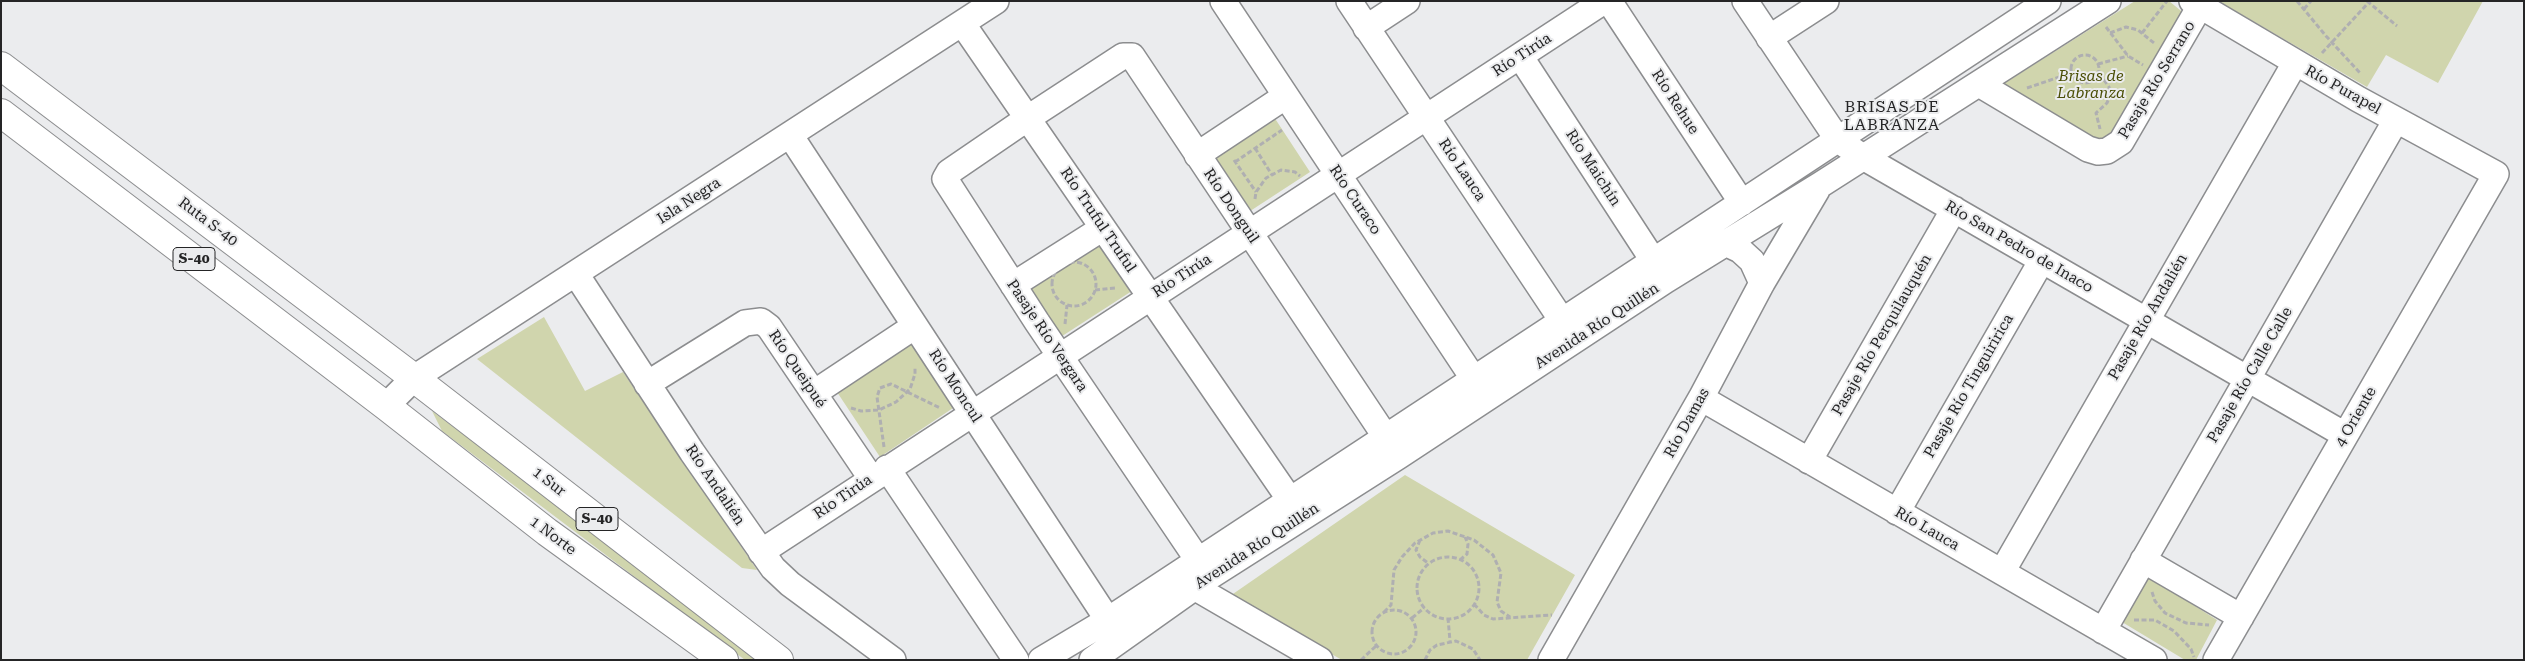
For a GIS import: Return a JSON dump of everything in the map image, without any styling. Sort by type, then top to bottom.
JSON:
[{"type":"main road","name":"Ruta S-40","points":[[1,66],[414,378]]},
{"type":"main road","name":"S-40","points":[[1,113],[386,406]]},
{"type":"main road","name":"1 Sur","points":[[414,378],[779,660]]},
{"type":"main road","name":"1 Norte","points":[[386,406],[547,532],[724,660]]},
{"type":"street","name":"Isla Negra","points":[[386,406],[414,378],[996,1]]},
{"type":"street","name":"Río Curaco","points":[[1223,1],[1480,389]]},
{"type":"street","name":"Río Lauca","points":[[1349,1],[1569,330]]},
{"type":"street","points":[[1366,28],[1407,1]]},
{"type":"street","name":"Río Tirúa","points":[[761,552],[967,415],[1604,1]]},
{"type":"street","name":"Río Rehue","points":[[1609,1],[1742,203]]},
{"type":"street","name":"Río San Pedro de Inaco","points":[[1745,1],[1838,140],[1863,157],[2345,435]]},
{"type":"street","points":[[1769,38],[1826,1]]},
{"type":"street","name":"Avenida Río Quillén","points":[[1041,660],[1080,635],[1114,629],[1393,447],[1660,271],[1742,203],[2048,1]]},
{"type":"street","name":"Río Purapel","points":[[2196,4],[2300,66],[2496,174]]},
{"type":"street","name":"Pasaje Río Serrano","points":[[1979,84],[2088,149],[2098,152],[2114,148],[2121,142],[2157,72],[2196,4]]},
{"type":"street","name":"Avenida Río Quillén","points":[[1660,271],[1725,243],[1820,185],[2101,6]]},
{"type":"street","name":"Río Truful Truful","points":[[962,23],[1296,509]]},
{"type":"street","name":"Río Donguil","points":[[1028,118],[1123,56],[1132,56],[1393,447]]},
{"type":"street","name":"Río Maichín","points":[[1520,56],[1660,271]]},
{"type":"street","name":"Pasaje Río Andalién","points":[[2002,572],[2146,320],[2300,66]]},
{"type":"street","points":[[1197,155],[1286,96]]},
{"type":"street","name":"Pasaje Río Vergara","points":[[1028,118],[949,172],[945,179],[1060,355],[1196,574]]},
{"type":"street","name":"Pasaje Río Calle Calle","points":[[2103,630],[2396,120]]},
{"type":"street","name":"Río Moncul","points":[[790,135],[916,326],[967,415],[1114,629]]},
{"type":"street","name":"4 Oriente","points":[[2216,660],[2496,174]]},
{"type":"street","name":"Río Damas","points":[[1551,660],[1701,398],[1762,283],[1820,185]]},
{"type":"street","name":"Pasaje Río Perquilauquén","points":[[1809,461],[1954,209]]},
{"type":"street","points":[[1013,285],[1103,228]]},
{"type":"street","points":[[1725,243],[1740,250],[1752,261],[1762,283]]},
{"type":"street","name":"Pasaje Río Tinguiririca","points":[[1897,512],[2042,260]]},
{"type":"street","name":"Río Andalién","points":[[576,274],[647,384],[773,568],[790,584],[893,660]]},
{"type":"street","name":"Río Queipué","points":[[647,384],[745,323],[761,321],[770,327],[830,417],[879,473],[1016,660]]},
{"type":"street","points":[[814,393],[916,326]]},
{"type":"street","name":"Río Lauca","points":[[1701,398],[2154,660]]},
{"type":"street","points":[[2143,560],[2241,617]]},
{"type":"street","points":[[1196,574],[1320,660]]},
{"type":"street","name":"Avenida Río Quillén","points":[[1098,658],[1114,629]]},
{"type":"street","points":[[1080,635],[1098,658]]},
{"type":"path","points":[[2142,33],[2166,1]]},
{"type":"path","points":[[2297,1],[2332,43],[2362,74]]},
{"type":"path","points":[[2304,9],[2311,1]]},
{"type":"path","points":[[2300,66],[2332,43],[2369,2],[2397,26]]},
{"type":"path","points":[[2101,6],[2110,33],[2128,56],[2157,72],[2157,54],[2154,43],[2142,33],[2126,27],[2110,33]]},
{"type":"path","points":[[2071,73],[2074,60],[2082,55],[2092,56],[2098,64],[2097,77]]},
{"type":"path","points":[[2098,64],[2128,56]]},
{"type":"path","points":[[2071,73],[2077,80],[2085,83],[2097,77],[2104,80],[2109,87],[2110,95],[2107,103],[2096,113],[2105,151]]},
{"type":"path","points":[[2022,89],[2071,73]]},
{"type":"path","points":[[1235,162],[1300,117]]},
{"type":"path","points":[[1220,140],[1256,192]]},
{"type":"path","points":[[1255,148],[1272,175]]},
{"type":"path","points":[[1078,263],[1090,270],[1096,283],[1095,290],[1087,302],[1081,305],[1067,305],[1056,296],[1053,290],[1053,276],[1063,265],[1078,263]]},
{"type":"path","points":[[1095,290],[1116,288]]},
{"type":"path","points":[[830,417],[844,406],[861,412],[879,410],[896,402],[907,392],[916,374],[914,359],[930,349]]},
{"type":"path","points":[[879,473],[879,410],[877,397],[880,388],[890,384],[967,415]]},
{"type":"path","points":[[1384,612],[1399,610],[1412,618],[1415,624],[1416,638],[1408,650],[1402,653],[1388,653],[1377,646],[1373,639],[1374,624],[1390,604],[1393,597],[1394,570],[1402,557],[1420,540],[1433,533],[1448,531],[1474,540],[1493,555],[1501,574],[1497,602],[1501,611],[1510,617]]},
{"type":"path","points":[[1460,560],[1467,554],[1468,544],[1465,537]]},
{"type":"path","points":[[1420,540],[1416,550],[1420,557],[1428,564]]},
{"type":"path","points":[[1446,556],[1460,560],[1473,569],[1478,579],[1479,589],[1474,604],[1462,615],[1448,618],[1432,614],[1424,608],[1419,599],[1418,580],[1428,564],[1446,556]]},
{"type":"path","points":[[1474,604],[1484,616],[1494,619],[1578,613]]},
{"type":"path","points":[[1412,618],[1424,608]]},
{"type":"path","points":[[1448,618],[1450,641]]},
{"type":"path","points":[[2103,630],[2127,620],[2155,620],[2174,631],[2191,649],[2195,660]]},
{"type":"path","points":[[1425,660],[1430,650],[1437,645],[1450,641],[1465,643],[1480,660]]},
{"type":"path","points":[[1361,660],[1377,646]]},
{"type":"green space","name":"Brisas de Labranza","points":[[2135,1],[2169,1],[2186,15],[2119,134],[2103,144],[2000,86]]},
{"type":"green space","points":[[2218,1],[2483,1],[2438,83],[2386,55],[2367,87]]},
{"type":"green space","points":[[1274,117],[1310,172],[1241,217],[1205,161]]},
{"type":"green space","points":[[1100,243],[1135,289],[1056,340],[1023,289]]},
{"type":"green space","points":[[544,317],[585,391],[623,372],[757,570],[742,568],[477,359]]},
{"type":"green space","points":[[916,339],[959,404],[880,457],[837,392]]},
{"type":"green space","points":[[432,411],[764,660],[745,660],[701,627],[442,431]]},
{"type":"green space","points":[[1405,475],[1575,575],[1527,660],[1342,660],[1230,596]]},
{"type":"green space","points":[[2148,576],[2217,620],[2196,660],[2185,660],[2122,622]]},
{"type":"district","name":"BRISAS DE LABRANZA","points":[[1892,116]]}]
